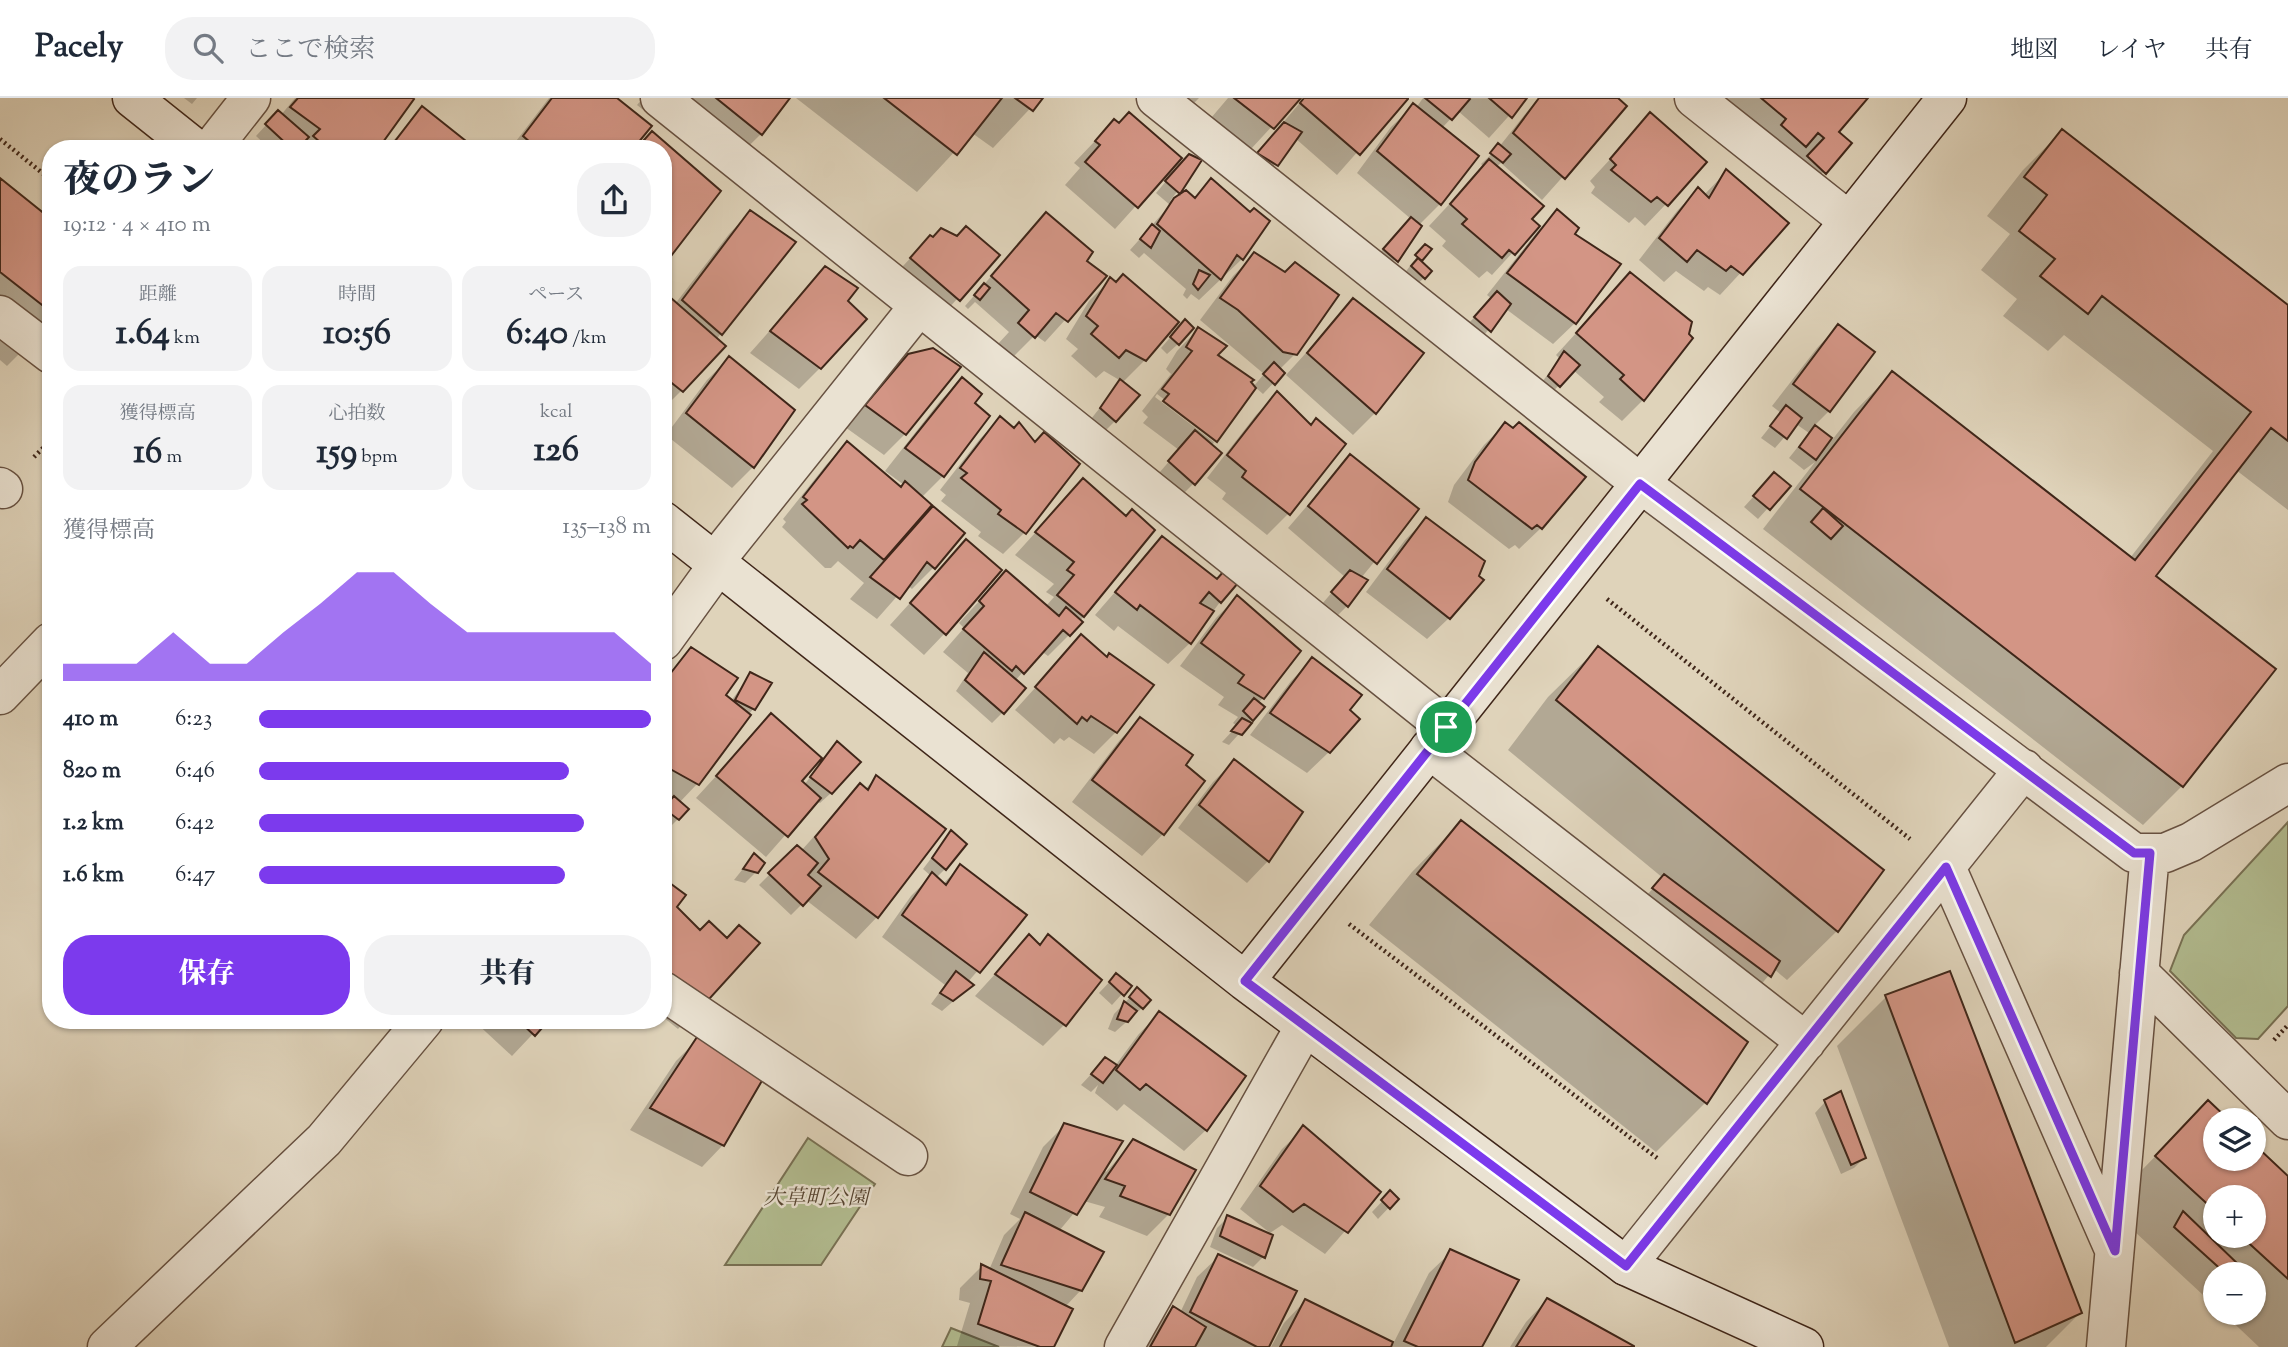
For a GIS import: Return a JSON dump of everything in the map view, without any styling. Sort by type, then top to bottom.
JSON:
[{"type":"street","points":[[132,98],[185,140]]},
{"type":"street","points":[[218,140],[251,98]]},
{"type":"street","points":[[660,98],[919,306],[1806,1042]]},
{"type":"street","points":[[1156,98],[1640,484],[2134,853],[2165,853],[2191,842],[2288,783]]},
{"type":"street","points":[[1694,98],[1849,221]]},
{"type":"street","points":[[1245,981],[1947,98]]},
{"type":"street","points":[[672,628],[716,563],[919,306]]},
{"type":"street","points":[[0,315],[42,347]]},
{"type":"street","points":[[672,528],[1245,981],[1626,1266],[1784,1343]]},
{"type":"street","points":[[0,695],[42,651]]},
{"type":"street","points":[[1626,1266],[2024,769]]},
{"type":"street","points":[[2106,1347],[2150,853]]},
{"type":"street","points":[[1946,867],[2115,1251]]},
{"type":"street","points":[[2139,973],[2288,1120]]},
{"type":"street","points":[[672,997],[908,1156]]},
{"type":"street","points":[[1124,1347],[1305,1026]]},
{"type":"street","points":[[107,1347],[324,1140],[416,1029]]},
{"type":"path","points":[[0,139],[42,173]]},
{"type":"path","points":[[1571,570],[1946,867]]},
{"type":"path","points":[[1312,896],[1692,1184]]},
{"type":"green space","points":[[2288,822],[2288,1006],[2258,1039],[2236,1038],[2170,971],[2184,935]]},
{"type":"green space","name":"大草町公園","points":[[808,1138],[875,1184],[821,1265],[725,1265]]},
{"type":"green space","points":[[951,1328],[999,1347],[942,1347]]},
{"type":"building","points":[[298,98],[414,99],[384,140],[318,140],[313,136],[320,129],[290,107]]},
{"type":"building","points":[[552,98],[617,98],[652,126],[640,140],[528,140],[523,136]]},
{"type":"building","points":[[716,98],[790,98],[762,135]]},
{"type":"building","points":[[884,98],[1002,98],[957,155]]},
{"type":"building","points":[[1015,98],[1043,98],[1033,111]]},
{"type":"building","points":[[1234,98],[1301,98],[1274,129]]},
{"type":"building","points":[[1304,98],[1408,99],[1360,155],[1300,103]]},
{"type":"building","points":[[1425,98],[1469,98],[1470,99],[1452,120]]},
{"type":"building","points":[[1489,98],[1527,98],[1512,118]]},
{"type":"building","points":[[1539,98],[1618,98],[1627,106],[1565,179],[1513,133]]},
{"type":"building","points":[[1761,98],[1868,98],[1839,132],[1852,143],[1826,174],[1807,156],[1824,138],[1818,133],[1806,147],[1781,125],[1786,119]]},
{"type":"building","points":[[1413,103],[1479,156],[1441,205],[1377,151]]},
{"type":"building","points":[[422,106],[465,140],[396,140]]},
{"type":"building","points":[[278,110],[309,137],[306,140],[282,140],[265,124]]},
{"type":"building","points":[[1129,112],[1182,158],[1138,208],[1085,162],[1100,145],[1095,141],[1114,119],[1119,123]]},
{"type":"building","points":[[1650,112],[1707,162],[1668,206],[1657,197],[1651,202],[1611,170],[1616,165],[1610,159]]},
{"type":"building","points":[[1284,122],[1302,132],[1278,166],[1257,153]]},
{"type":"building","points":[[2062,129],[2288,305],[2288,441],[2271,428],[2156,576],[2276,669],[2183,787],[1800,489],[1892,371],[2135,560],[2251,412],[2102,296],[2088,314],[2040,276],[2055,259],[2019,231],[2047,195],[2024,177]]},
{"type":"building","points":[[652,131],[662,140],[644,140]]},
{"type":"building","points":[[1498,143],[1511,154],[1503,163],[1490,153]]},
{"type":"building","points":[[672,148],[721,191],[672,255]]},
{"type":"building","points":[[1189,154],[1202,160],[1180,194],[1165,181]]},
{"type":"building","points":[[1489,159],[1544,206],[1532,219],[1540,226],[1515,255],[1509,250],[1502,258],[1462,224],[1467,219],[1450,204]]},
{"type":"building","points":[[1726,169],[1789,223],[1743,275],[1731,266],[1726,271],[1697,250],[1687,262],[1659,238],[1698,187],[1709,198]]},
{"type":"building","points":[[0,178],[42,212],[42,305],[0,272]]},
{"type":"building","points":[[1211,178],[1250,212],[1254,208],[1270,221],[1243,260],[1237,255],[1221,280],[1157,224],[1174,198],[1186,190],[1195,198]]},
{"type":"building","points":[[1557,209],[1579,228],[1575,234],[1621,264],[1576,324],[1507,273]]},
{"type":"building","points":[[750,210],[796,242],[722,335],[682,300]]},
{"type":"building","points":[[1046,212],[1093,252],[1087,261],[1107,276],[1068,322],[1056,313],[1035,338],[1018,323],[1029,310],[991,276]]},
{"type":"building","points":[[1411,217],[1422,226],[1398,262],[1383,249]]},
{"type":"building","points":[[1152,224],[1160,231],[1151,248],[1140,239]]},
{"type":"building","points":[[966,226],[1000,255],[960,301],[910,258],[930,235],[933,237],[941,228],[957,236]]},
{"type":"building","points":[[1425,244],[1432,249],[1422,261],[1415,255]]},
{"type":"building","points":[[1254,252],[1285,272],[1295,262],[1339,295],[1297,355],[1283,352],[1238,310],[1220,298]]},
{"type":"building","points":[[1418,258],[1432,271],[1425,279],[1411,266]]},
{"type":"building","points":[[825,266],[858,288],[848,301],[867,319],[821,369],[770,331]]},
{"type":"building","points":[[1199,270],[1210,275],[1198,290],[1193,284]]},
{"type":"building","points":[[1630,272],[1692,322],[1689,334],[1693,338],[1644,401],[1620,379],[1624,375],[1576,333]]},
{"type":"building","points":[[1123,274],[1179,322],[1146,361],[1126,350],[1119,358],[1091,334],[1098,326],[1086,316],[1110,277],[1116,282]]},
{"type":"building","points":[[984,283],[990,288],[980,300],[974,295]]},
{"type":"building","points":[[1497,291],[1511,304],[1491,332],[1474,317]]},
{"type":"building","points":[[1353,298],[1424,353],[1376,414],[1307,353]]},
{"type":"building","points":[[672,299],[726,346],[683,392],[672,383]]},
{"type":"building","points":[[1185,319],[1194,328],[1179,345],[1170,337]]},
{"type":"building","points":[[1838,324],[1875,352],[1830,412],[1793,384]]},
{"type":"building","points":[[1198,327],[1227,346],[1218,355],[1254,380],[1251,382],[1256,388],[1217,442],[1163,401],[1169,394],[1162,389],[1192,351],[1186,347]]},
{"type":"building","points":[[933,348],[961,367],[906,435],[865,405],[908,354]]},
{"type":"building","points":[[1564,351],[1580,365],[1560,387],[1548,376]]},
{"type":"building","points":[[729,356],[795,410],[754,468],[686,413]]},
{"type":"building","points":[[1274,362],[1285,373],[1275,385],[1263,374]]},
{"type":"building","points":[[962,377],[982,394],[975,403],[990,416],[944,477],[905,448]]},
{"type":"building","points":[[1120,379],[1140,395],[1116,422],[1100,408]]},
{"type":"building","points":[[1277,391],[1311,425],[1316,418],[1346,444],[1290,515],[1242,477],[1246,471],[1227,455]]},
{"type":"building","points":[[1786,405],[1802,418],[1787,439],[1770,426]]},
{"type":"building","points":[[1000,416],[1014,428],[1019,422],[1035,442],[1044,432],[1080,464],[1026,534],[998,514],[1001,510],[961,478],[967,473],[960,468]]},
{"type":"building","points":[[1505,422],[1513,428],[1519,422],[1586,477],[1542,529],[1537,525],[1532,529],[1468,480],[1475,462]]},
{"type":"building","points":[[1815,425],[1832,438],[1816,460],[1799,447]]},
{"type":"building","points":[[1195,430],[1222,453],[1195,485],[1168,461]]},
{"type":"building","points":[[847,441],[901,487],[905,481],[932,505],[884,560],[860,540],[853,548],[848,548],[802,504],[807,500],[803,497]]},
{"type":"building","points":[[1350,454],[1419,509],[1377,564],[1308,506]]},
{"type":"building","points":[[1774,472],[1791,486],[1770,510],[1753,496]]},
{"type":"building","points":[[1083,478],[1126,516],[1132,509],[1155,530],[1084,617],[1057,595],[1074,575],[1067,570],[1074,562],[1035,532]]},
{"type":"building","points":[[933,506],[965,533],[935,569],[927,562],[900,599],[870,577]]},
{"type":"building","points":[[1823,508],[1843,526],[1831,539],[1811,522]]},
{"type":"building","points":[[1426,517],[1485,561],[1479,576],[1484,580],[1450,619],[1387,569]]},
{"type":"building","points":[[1162,536],[1217,579],[1224,571],[1238,583],[1221,603],[1209,592],[1200,603],[1214,611],[1191,644],[1140,605],[1137,610],[1115,592]]},
{"type":"building","points":[[966,539],[1002,570],[946,635],[910,603]]},
{"type":"building","points":[[1006,570],[1059,616],[1066,607],[1083,622],[1070,636],[1063,630],[1024,674],[1016,666],[1012,671],[963,629],[984,606],[979,601]]},
{"type":"building","points":[[1350,570],[1368,580],[1348,607],[1331,592]]},
{"type":"building","points":[[1237,595],[1301,651],[1264,699],[1238,683],[1244,675],[1201,643]]},
{"type":"building","points":[[1081,634],[1107,657],[1109,653],[1154,685],[1117,733],[1091,716],[1087,721],[1082,717],[1077,724],[1035,687]]},
{"type":"building","points":[[1598,646],[1884,870],[1838,932],[1556,700]]},
{"type":"building","points":[[691,647],[738,678],[726,695],[751,715],[699,785],[672,770],[672,671]]},
{"type":"building","points":[[984,652],[1026,688],[1004,714],[965,680]]},
{"type":"building","points":[[1312,657],[1362,695],[1350,710],[1360,719],[1330,753],[1270,713]]},
{"type":"building","points":[[750,672],[772,683],[755,710],[735,700]]},
{"type":"building","points":[[1254,698],[1265,707],[1253,721],[1243,711]]},
{"type":"building","points":[[771,713],[822,758],[802,781],[821,798],[788,837],[716,776]]},
{"type":"building","points":[[1140,717],[1193,755],[1186,765],[1205,781],[1164,835],[1092,780]]},
{"type":"building","points":[[1242,718],[1252,723],[1242,735],[1231,731]]},
{"type":"building","points":[[837,741],[861,762],[832,794],[810,777]]},
{"type":"building","points":[[1234,759],[1303,812],[1269,862],[1199,805]]},
{"type":"building","points":[[876,775],[946,829],[878,918],[818,872],[829,859],[815,837],[860,783],[868,790]]},
{"type":"building","points":[[674,796],[689,809],[679,820],[672,815]]},
{"type":"building","points":[[1461,820],[1748,1042],[1707,1104],[1417,874]]},
{"type":"building","points":[[951,830],[967,844],[946,870],[932,858]]},
{"type":"building","points":[[797,845],[818,863],[808,875],[821,886],[803,906],[768,873]]},
{"type":"building","points":[[754,853],[765,863],[758,873],[743,869]]},
{"type":"building","points":[[960,864],[1027,915],[980,973],[902,915],[932,872],[946,885]]},
{"type":"building","points":[[1664,874],[1780,961],[1771,977],[1652,888]]},
{"type":"building","points":[[672,885],[686,895],[677,907],[700,930],[709,921],[727,938],[739,925],[760,943],[701,1008],[672,985]]},
{"type":"building","points":[[1029,934],[1040,945],[1048,934],[1102,980],[1066,1026],[995,974]]},
{"type":"building","points":[[956,971],[974,985],[953,1001],[940,993]]},
{"type":"building","points":[[1950,971],[2082,1313],[2015,1343],[1885,995]]},
{"type":"building","points":[[1116,973],[1132,986],[1124,996],[1109,982]]},
{"type":"building","points":[[1137,987],[1151,1000],[1143,1009],[1129,997]]},
{"type":"building","points":[[1124,1001],[1137,1011],[1128,1022],[1117,1019]]},
{"type":"building","points":[[1159,1011],[1246,1076],[1207,1131],[1146,1084],[1140,1090],[1116,1070]]},
{"type":"building","points":[[528,1029],[541,1029],[535,1036]]},
{"type":"building","points":[[697,1037],[767,1072],[724,1146],[650,1108]]},
{"type":"building","points":[[1105,1057],[1117,1065],[1103,1083],[1091,1074]]},
{"type":"building","points":[[1841,1091],[1866,1158],[1851,1165],[1824,1100]]},
{"type":"building","points":[[2208,1100],[2216,1108],[2203,1108],[2203,1171],[2266,1171],[2266,1155],[2288,1176],[2288,1279],[2254,1248],[2266,1248],[2266,1185],[2203,1185],[2203,1200],[2155,1156]]},
{"type":"building","points":[[1064,1123],[1123,1141],[1077,1215],[1030,1192]]},
{"type":"building","points":[[1303,1125],[1381,1192],[1348,1233],[1304,1204],[1293,1212],[1260,1186]]},
{"type":"building","points":[[1133,1139],[1196,1170],[1170,1215],[1120,1196],[1125,1186],[1105,1179]]},
{"type":"building","points":[[1390,1190],[1399,1199],[1390,1209],[1381,1200]]},
{"type":"building","points":[[2183,1211],[2203,1230],[2203,1248],[2221,1248],[2236,1262],[2213,1262],[2174,1227]]},
{"type":"building","points":[[1025,1212],[1104,1252],[1082,1291],[1001,1265]]},
{"type":"building","points":[[1227,1215],[1273,1235],[1265,1258],[1220,1236]]},
{"type":"building","points":[[1450,1249],[1519,1280],[1482,1347],[1418,1347],[1404,1341]]},
{"type":"building","points":[[1218,1254],[1297,1291],[1269,1347],[1257,1347],[1190,1312]]},
{"type":"building","points":[[981,1264],[1073,1309],[1054,1347],[1040,1347],[978,1324],[991,1281],[980,1279]]},
{"type":"building","points":[[1547,1298],[1634,1346],[1634,1347],[1516,1347]]},
{"type":"building","points":[[1305,1299],[1393,1342],[1391,1347],[1280,1347]]},
{"type":"building","points":[[1173,1306],[1206,1327],[1195,1347],[1150,1347]]},
{"type":"route","points":[[1640,484],[2134,853],[2150,853],[2115,1251],[1946,867],[1626,1266],[1245,981],[1446,727],[1640,484]]}]
